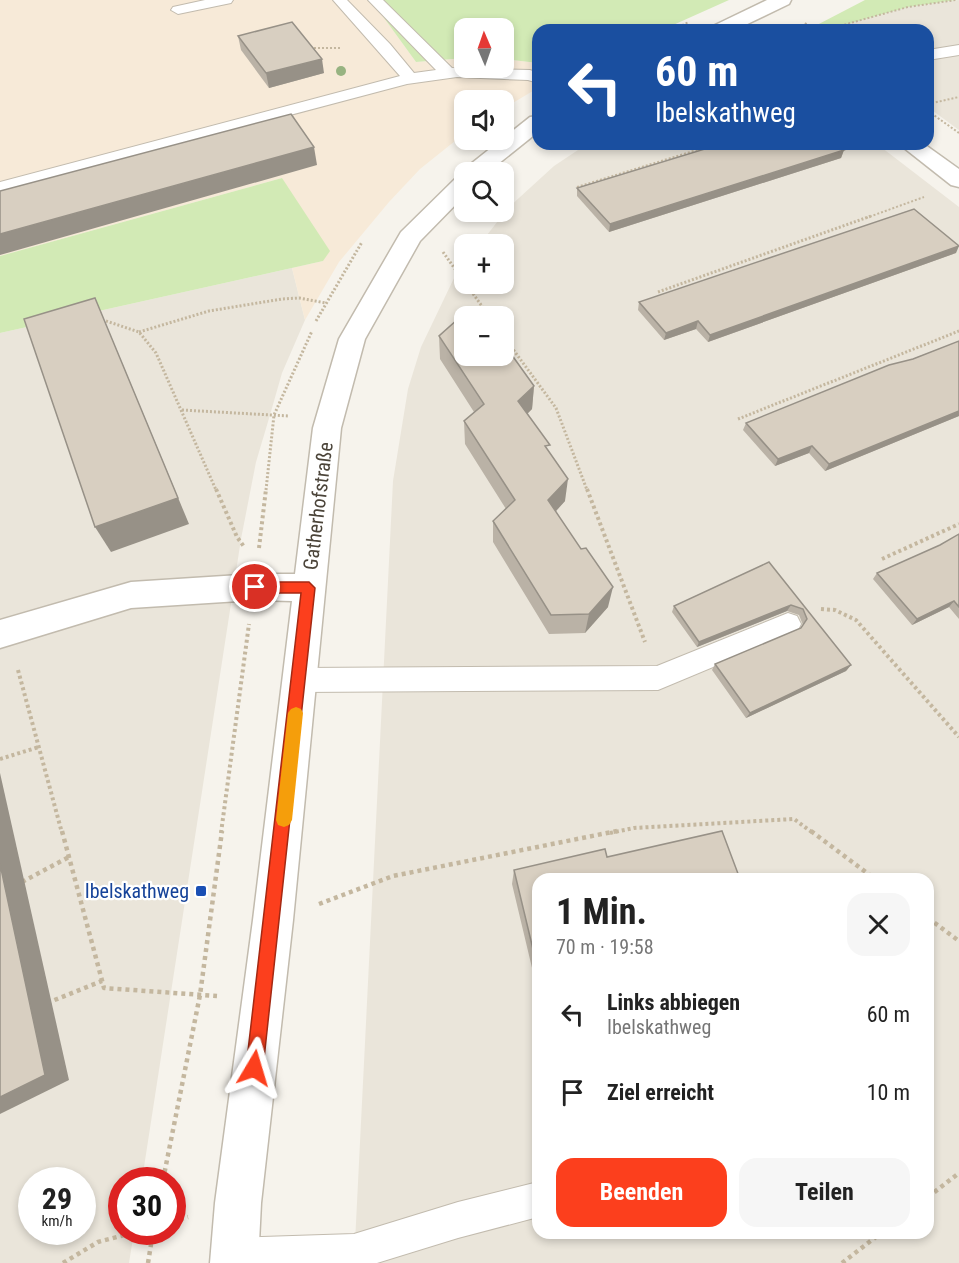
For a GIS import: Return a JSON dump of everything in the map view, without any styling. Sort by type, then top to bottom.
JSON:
[{"type":"street","points":[[750,24],[782,0]]},
{"type":"street","points":[[488,162],[532,127]]},
{"type":"street","points":[[918,150],[959,180]]},
{"type":"street","name":"Gatherhofstraße","points":[[235,1259],[240,1192],[273,920],[327,428],[352,339],[410,237],[454,193]]},
{"type":"street","points":[[4,633],[131,595],[255,587],[309,588]]},
{"type":"lane","points":[[178,10],[226,0]]},
{"type":"lane","points":[[375,0],[448,73]]},
{"type":"lane","points":[[340,1],[385,47],[410,78]]},
{"type":"lane","points":[[934,54],[959,50]]},
{"type":"lane","points":[[0,187],[410,78],[448,73],[532,75]]},
{"type":"lane","points":[[300,680],[658,678],[788,624]]},
{"type":"lane","points":[[235,1259],[354,1252],[458,1220],[532,1202]]},
{"type":"path","points":[[847,24],[908,7],[956,0]]},
{"type":"path","points":[[934,103],[959,97]]},
{"type":"path","points":[[934,115],[959,133]]},
{"type":"path","points":[[577,187],[697,150]]},
{"type":"path","points":[[658,292],[926,196]]},
{"type":"path","points":[[139,332],[209,311],[282,299],[299,298],[367,312]]},
{"type":"path","points":[[106,321],[139,332],[156,353],[237,537],[250,554]]},
{"type":"path","points":[[738,419],[959,331]]},
{"type":"path","points":[[514,351],[556,408],[658,678]]},
{"type":"path","points":[[182,410],[270,414]]},
{"type":"path","points":[[882,559],[959,524]]},
{"type":"path","points":[[788,624],[825,608],[840,610],[856,620],[959,737]]},
{"type":"path","points":[[4,633],[39,747],[104,988],[262,1000]]},
{"type":"path","points":[[0,759],[39,747]]},
{"type":"path","points":[[273,920],[393,876],[634,828],[794,819],[867,873]]},
{"type":"path","points":[[19,884],[69,857]]},
{"type":"path","points":[[934,922],[959,941]]},
{"type":"path","points":[[43,1004],[102,981]]},
{"type":"path","points":[[934,1192],[959,1173]]},
{"type":"path","points":[[63,1263],[98,1242],[108,1239]]},
{"type":"path","points":[[842,1263],[873,1239]]},
{"type":"path","points":[[148,1263],[151,1245]]},
{"type":"shaded area","points":[[0,0],[371,0],[416,62],[454,59],[454,78],[514,78],[514,60],[532,62],[532,92],[514,102],[514,90],[454,90],[454,142],[420,169],[389,202],[339,262],[305,320],[292,268],[323,261],[282,178],[0,256]]},
{"type":"shaded area","points":[[959,0],[959,130],[934,112],[934,24],[847,24],[908,7]]},
{"type":"shaded area","points":[[578,150],[885,150],[959,207],[959,1263],[354,1263],[393,481],[408,389],[421,347],[454,278],[454,294],[514,294],[514,234],[488,234],[497,222],[514,222],[514,203],[554,166]]},
{"type":"shaded area","points":[[292,268],[305,320],[282,373],[256,462],[241,539],[144,1167],[108,1167],[108,1245],[132,1245],[129,1263],[0,1263],[0,333]]},
{"type":"green space","points":[[371,0],[729,0],[675,24],[532,24],[532,62],[514,60],[514,18],[454,18],[454,59],[416,62]]},
{"type":"green space","points":[[865,0],[956,0],[908,7],[847,24],[819,24]]},
{"type":"green space","points":[[282,178],[330,251],[323,261],[0,333],[0,256]]},
{"type":"building","points":[[292,22],[322,59],[266,73],[238,36]]},
{"type":"building","points":[[291,114],[314,147],[0,234],[0,191]]},
{"type":"building","points":[[701,150],[844,150],[610,224],[577,188]]},
{"type":"building","points":[[914,209],[959,246],[710,335],[698,321],[666,333],[639,302]]},
{"type":"building","points":[[95,298],[178,498],[95,527],[24,319]]},
{"type":"building","points":[[454,323],[454,359],[439,336]]},
{"type":"building","points":[[959,341],[959,411],[829,464],[812,446],[778,459],[746,423],[889,365],[913,359]]},
{"type":"building","points":[[514,358],[534,386],[518,401],[550,445],[545,446],[568,479],[548,500],[581,549],[586,548],[613,587],[589,614],[551,615],[493,521],[515,500],[464,421],[484,404],[459,366],[514,366]]},
{"type":"building","points":[[959,534],[959,607],[954,601],[917,619],[877,573]]},
{"type":"building","points":[[769,562],[851,665],[750,713],[715,664],[801,628],[807,619],[803,609],[791,605],[699,642],[674,606]]},
{"type":"building","points":[[722,831],[738,873],[532,873],[532,945],[514,870],[605,849],[607,857]]},
{"type":"building","points":[[0,864],[45,1075],[0,1097]]},
{"type":"slow traffic","points":[[284,820],[296,713]]},
{"type":"place","name":"Ibelskathweg","points":[[201,891]]},
{"type":"route","points":[[254,1068],[273,920],[309,588],[255,587]]}]
